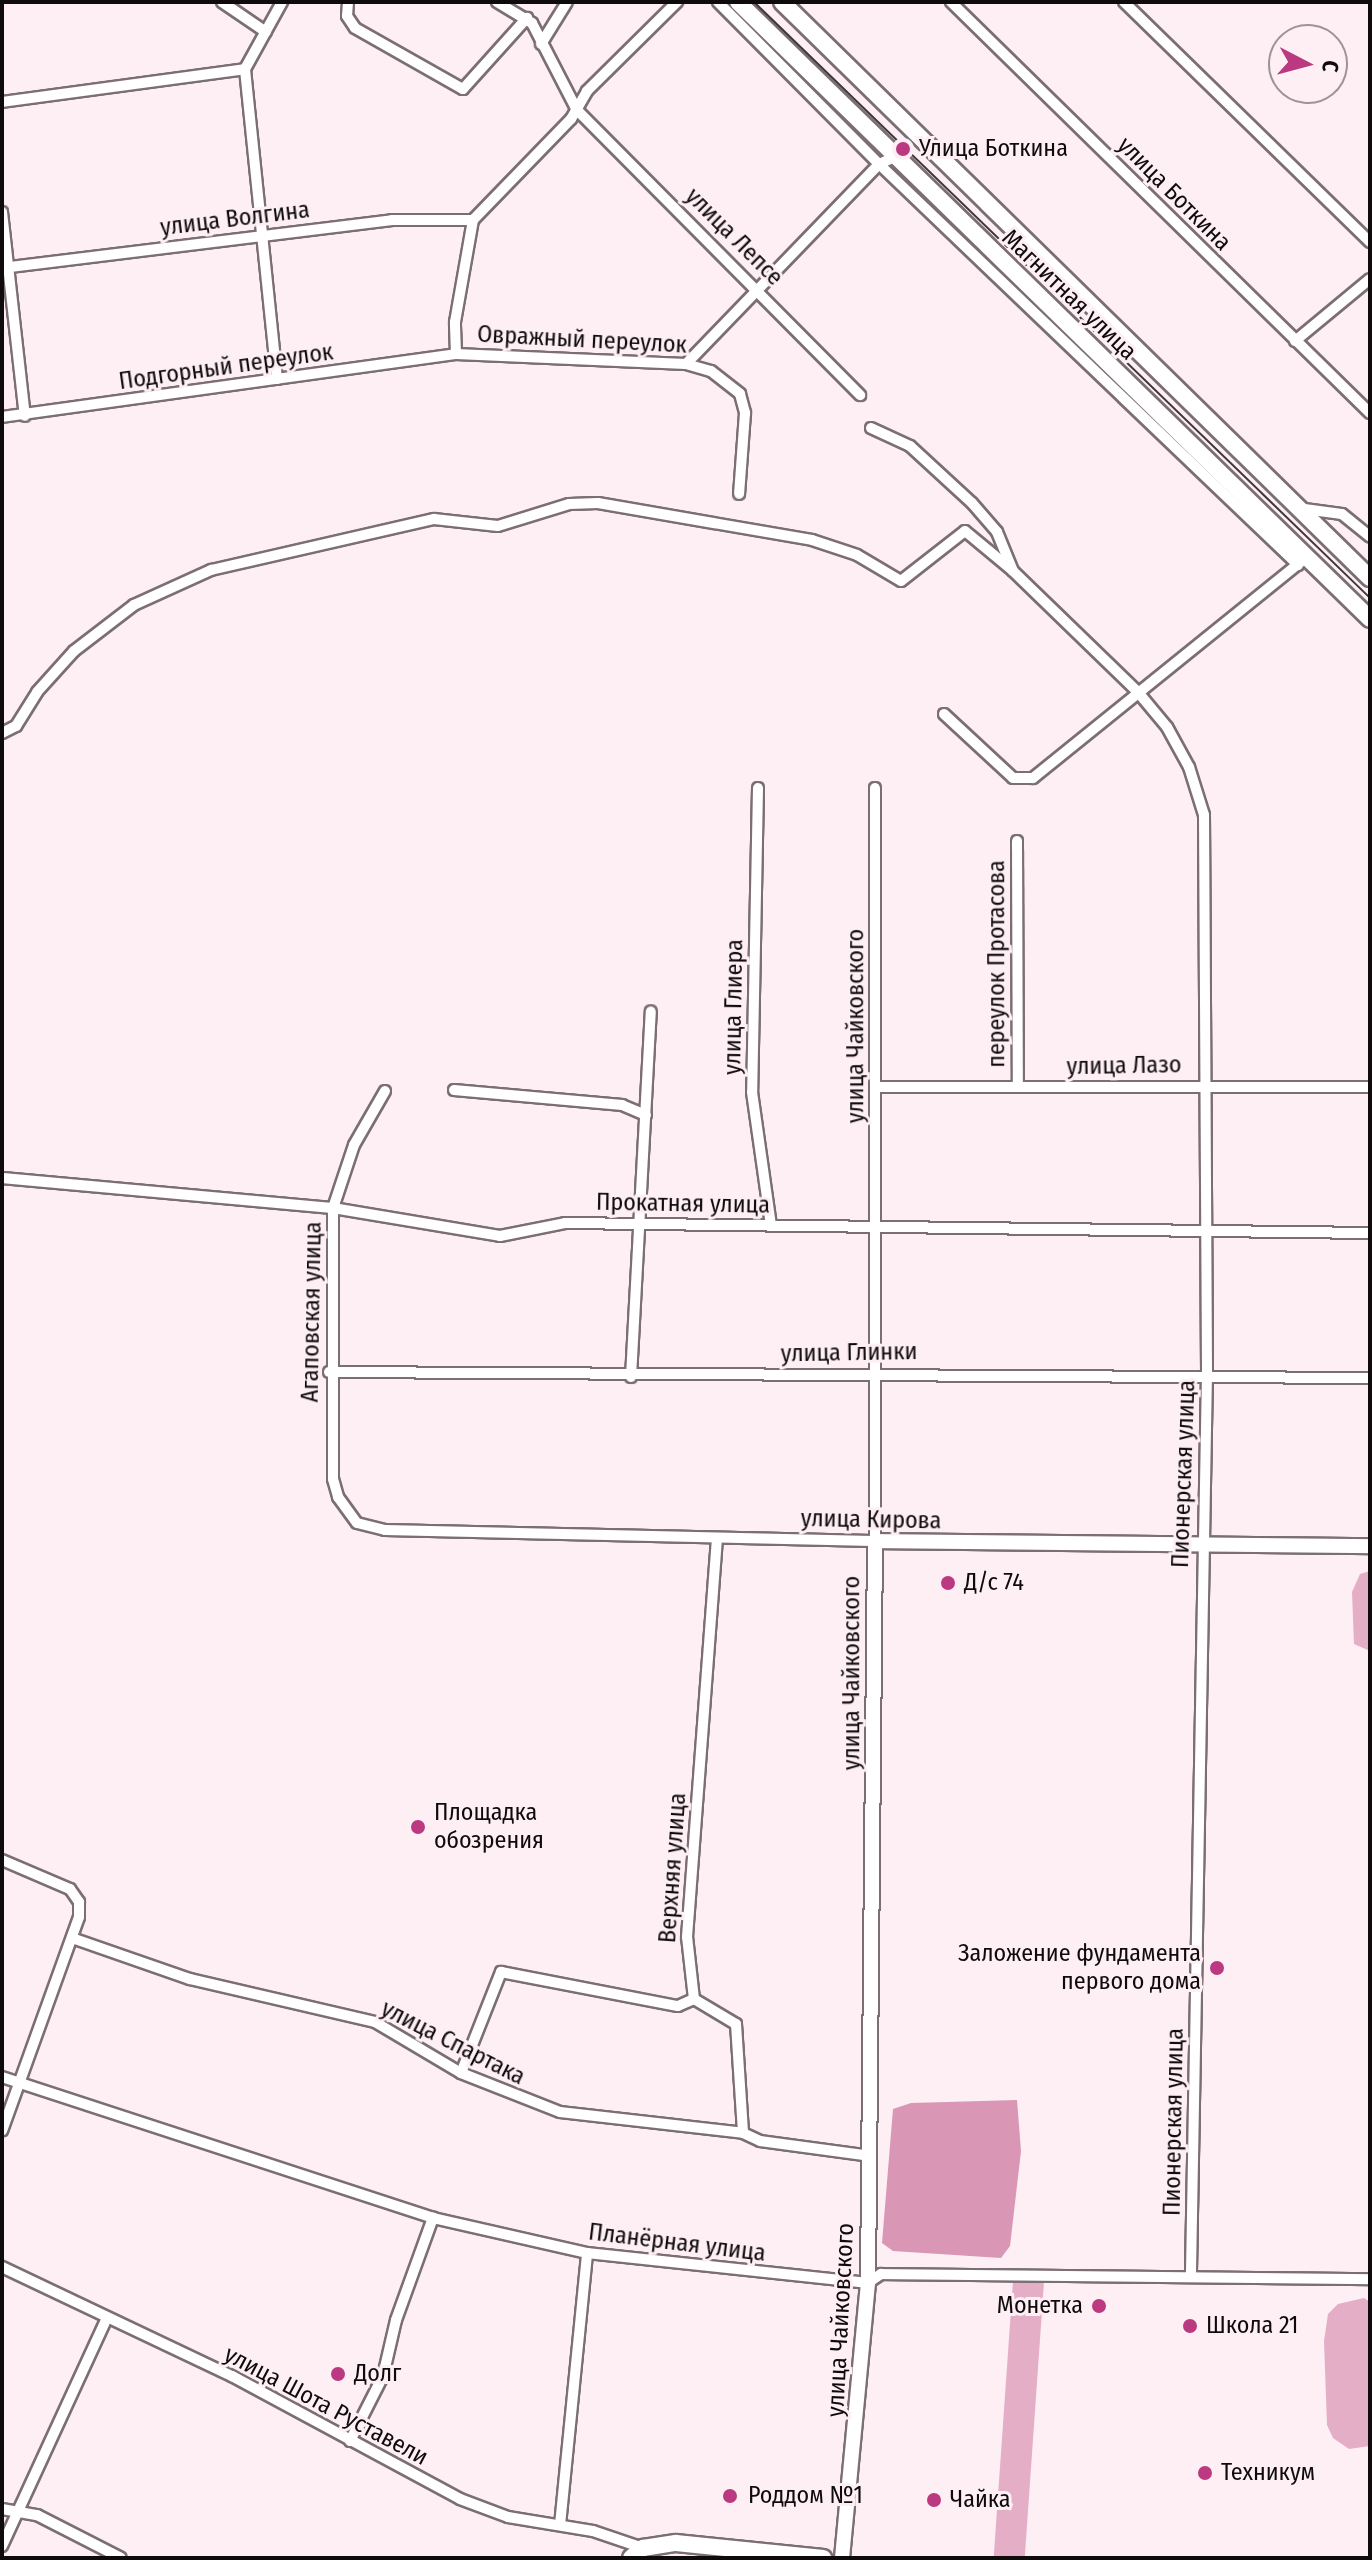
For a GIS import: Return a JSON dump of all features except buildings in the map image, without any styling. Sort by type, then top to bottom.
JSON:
[{"type":"main road","name":"Магнитная улица","points":[[738,2],[887,160],[1301,562],[1370,619]]},
{"type":"main road","name":"Магнитная улица","points":[[782,2],[1370,578]]},
{"type":"main road","name":"улица Кирова","points":[[875,1541],[1370,1546]]},
{"type":"main road","name":"улица Чайковского","points":[[842,2558],[868,2283],[875,1541]]},
{"type":"main road","points":[[637,2553],[676,2543],[823,2558]]},
{"type":"street","points":[[222,2],[266,32]]},
{"type":"street","points":[[277,379],[245,69],[282,2]]},
{"type":"street","points":[[348,2],[347,16],[355,28],[463,89],[527,18],[497,2]]},
{"type":"street","points":[[541,44],[567,2]]},
{"type":"street","points":[[456,354],[455,322],[473,220],[577,110],[587,91],[677,2]]},
{"type":"street","points":[[686,364],[887,160],[718,2]]},
{"type":"street","name":"улица Боткина","points":[[951,2],[1370,413]]},
{"type":"street","points":[[1124,2],[1370,242]]},
{"type":"street","name":"улица Лепсе","points":[[527,18],[577,110],[860,395]]},
{"type":"street","points":[[2,102],[245,69]]},
{"type":"street","points":[[2,212],[5,268],[25,416]]},
{"type":"street","name":"улица Волгина","points":[[5,268],[426,217],[473,220]]},
{"type":"street","points":[[1295,341],[1370,279]]},
{"type":"street","name":"Овражный переулок","points":[[456,354],[686,364],[711,371],[740,394],[745,413],[739,494]]},
{"type":"street","name":"Подгорный переулок","points":[[2,417],[456,354]]},
{"type":"street","points":[[871,428],[910,446],[972,503],[997,532],[1013,571]]},
{"type":"street","points":[[2,733],[16,726],[37,692],[74,651],[134,605],[211,570],[434,519],[498,526],[569,504],[598,503],[812,540],[857,555],[901,581],[965,531],[1013,571],[1137,691]]},
{"type":"street","points":[[1296,508],[1342,514],[1370,537]]},
{"type":"street","points":[[944,714],[1013,778],[1026,781],[1041,773],[1137,691],[1301,562]]},
{"type":"street","name":"Пионерская улица","points":[[1137,691],[1167,727],[1189,767],[1204,815],[1208,1085],[1207,1373],[1191,2276]]},
{"type":"street","name":"улица Глиера","points":[[758,788],[752,1092],[771,1225]]},
{"type":"street","name":"улица Чайковского","points":[[875,788],[879,1087],[875,1541]]},
{"type":"street","name":"переулок Протасова","points":[[1017,841],[1018,1087]]},
{"type":"street","points":[[631,1377],[651,1012]]},
{"type":"street","name":"улица Лазо","points":[[879,1087],[1370,1087]]},
{"type":"street","points":[[454,1090],[622,1105],[646,1115]]},
{"type":"street","name":"Агаповская улица","points":[[371,1528],[346,1512],[334,1487],[329,1372],[333,1208],[354,1145],[385,1091]]},
{"type":"street","name":"Прокатная улица","points":[[2,1178],[333,1208],[500,1236],[554,1223],[1370,1233]]},
{"type":"street","name":"улица Глинки","points":[[329,1372],[631,1377],[877,1372],[1207,1373],[1370,1378]]},
{"type":"street","name":"улица Кирова","points":[[371,1528],[717,1540],[875,1541]]},
{"type":"street","name":"Верхняя улица","points":[[694,1999],[687,1937],[717,1540]]},
{"type":"street","points":[[2,1860],[70,1889],[79,1902],[72,1938],[17,2082],[2,2131]]},
{"type":"street","name":"улица Спартака","points":[[72,1938],[190,1979],[375,2022],[461,2073],[521,2100],[593,2119],[743,2133],[760,2141],[871,2156]]},
{"type":"street","points":[[461,2073],[501,1972],[678,2006],[694,1999],[736,2024],[743,2133]]},
{"type":"street","name":"Планёрная улица","points":[[2,2077],[433,2218],[587,2253],[868,2283],[881,2274],[1370,2279]]},
{"type":"street","points":[[350,2441],[383,2376],[396,2320],[433,2218]]},
{"type":"street","points":[[560,2525],[587,2253]]},
{"type":"street","name":"улица Шота Руставели","points":[[2,2267],[232,2376],[460,2499],[508,2517],[560,2525],[637,2553]]},
{"type":"street","points":[[2,2546],[107,2318]]},
{"type":"street","points":[[2,2509],[37,2515],[121,2558]]},
{"type":"shaded area","points":[[1370,1571],[1370,1651],[1354,1644],[1352,1592],[1360,1574]]},
{"type":"shaded area","points":[[1017,2100],[1021,2151],[1010,2246],[1001,2258],[893,2251],[882,2243],[893,2109],[911,2103]]},
{"type":"shaded area","points":[[1013,2281],[1044,2283],[1025,2558],[994,2557]]},
{"type":"shaded area","points":[[1364,2298],[1370,2302],[1370,2446],[1349,2449],[1333,2438],[1327,2425],[1324,2341],[1328,2314],[1338,2304]]},
{"type":"tram line","points":[[754,2],[1370,598]]},
{"type":"tram line","points":[[668,2558],[681,2558]]},
{"type":"place","name":"Улица Боткина","points":[[903,149]]},
{"type":"place","name":"Д/с 74","points":[[948,1583]]},
{"type":"place","name":"Площадка обозрения","points":[[418,1827]]},
{"type":"place","name":"Заложение фундамента первого дома","points":[[1217,1968]]},
{"type":"place","name":"Монетка","points":[[1099,2306]]},
{"type":"place","name":"Школа 21","points":[[1190,2326]]},
{"type":"place","name":"Долг","points":[[338,2374]]},
{"type":"place","name":"Техникум","points":[[1205,2473]]},
{"type":"place","name":"Роддом №1","points":[[730,2496]]},
{"type":"place","name":"Чайка","points":[[934,2500]]}]
